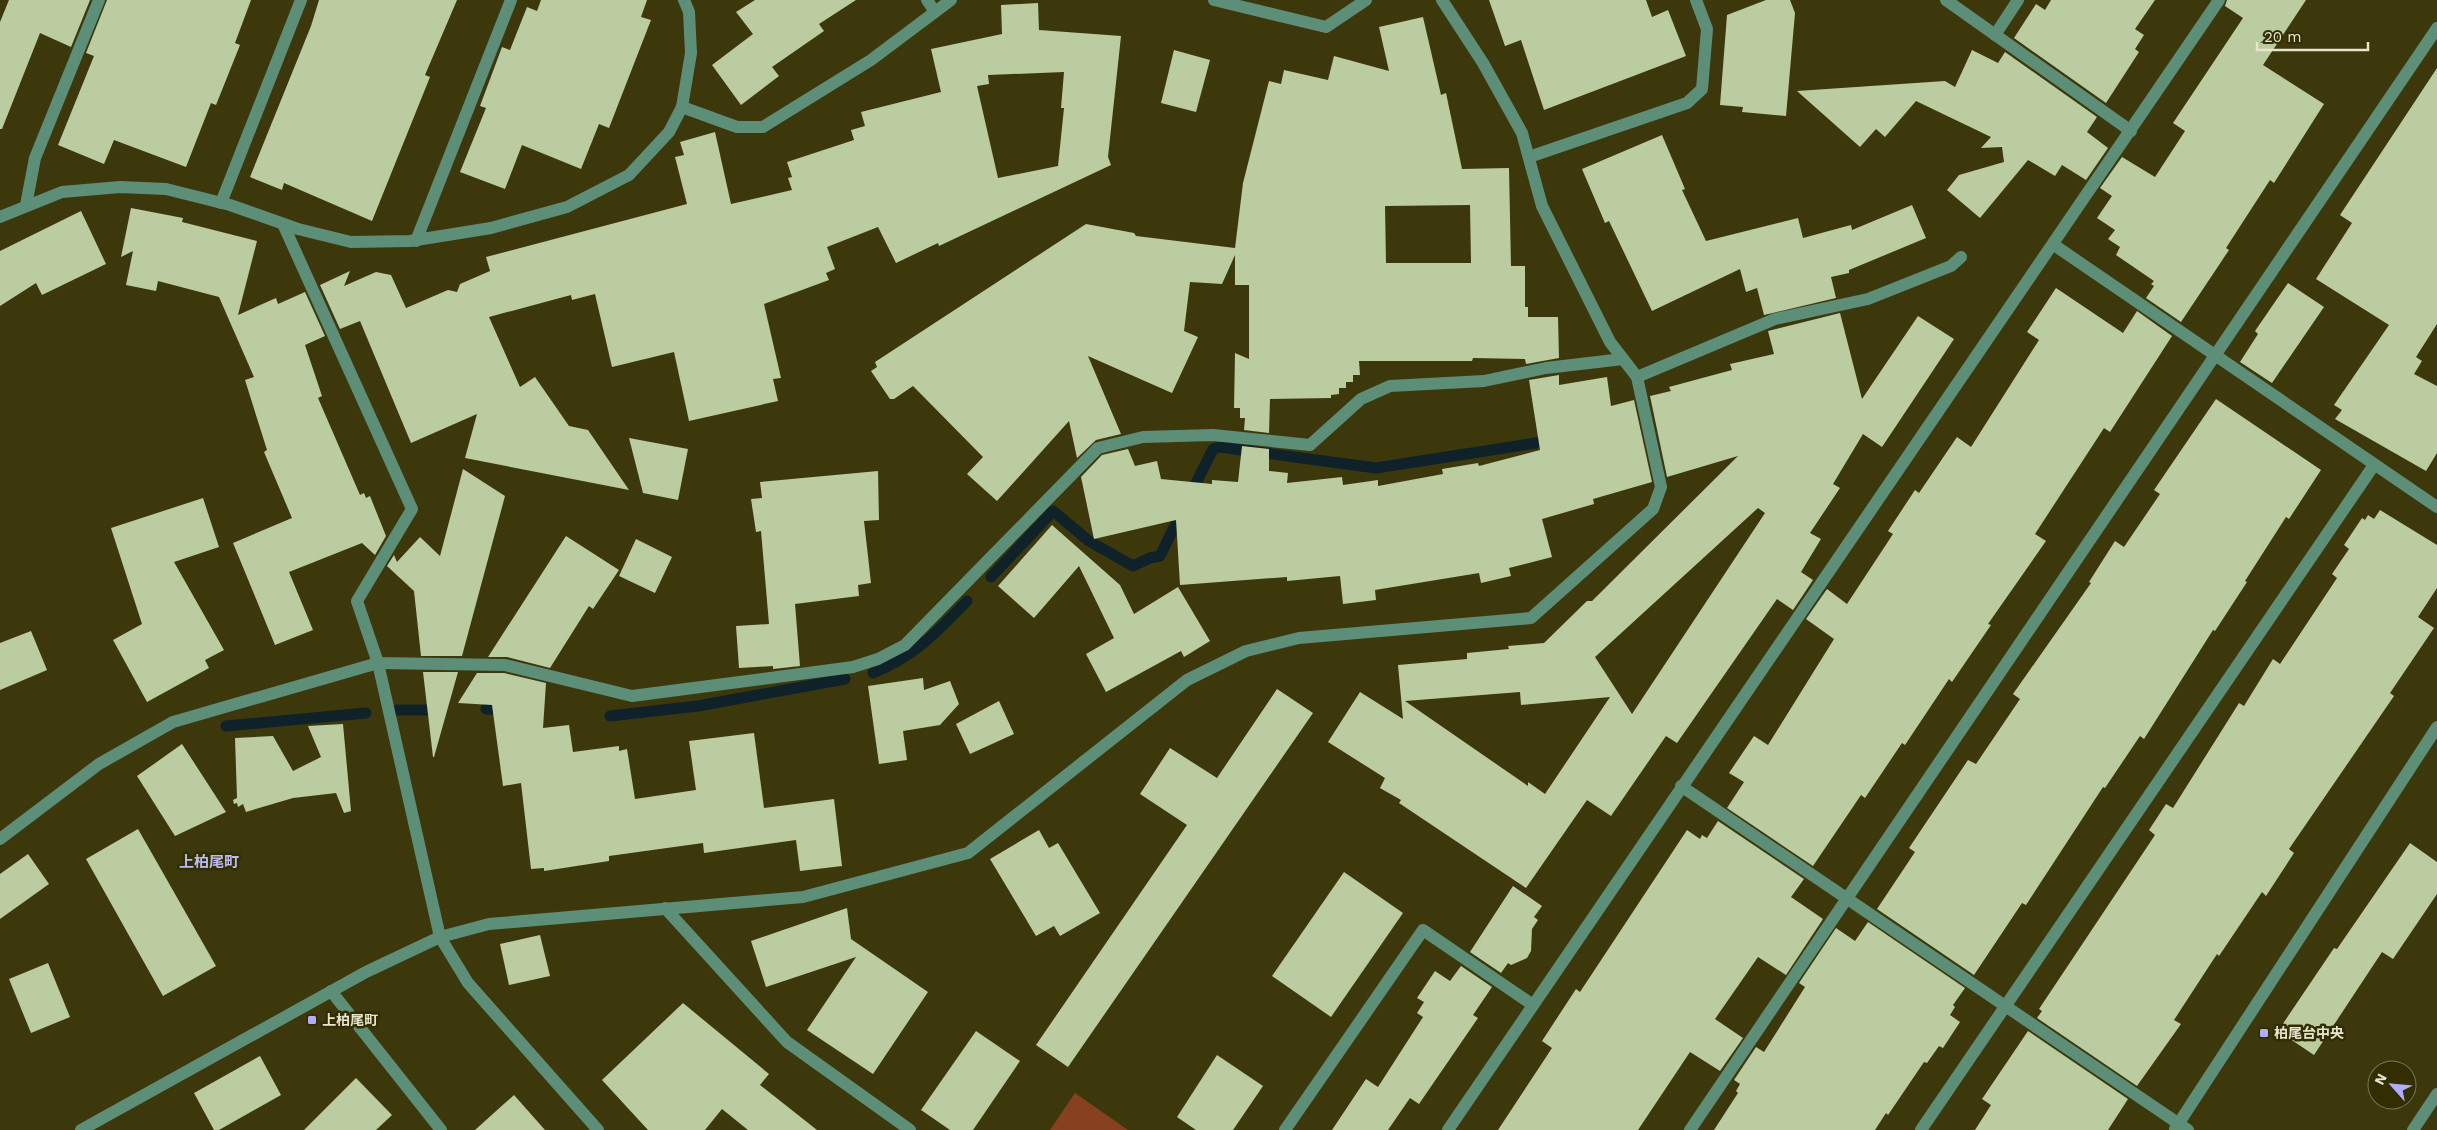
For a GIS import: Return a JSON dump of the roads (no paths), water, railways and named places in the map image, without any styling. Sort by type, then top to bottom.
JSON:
[{"type":"street","points":[[26,205],[35,158],[99,0]]},
{"type":"street","points":[[221,203],[301,0]]},
{"type":"street","points":[[416,241],[511,0]]},
{"type":"street","points":[[0,216],[62,192],[120,187],[166,189],[221,203],[282,224],[351,242],[416,241],[491,228],[567,206],[629,175],[669,132],[682,107],[691,53],[689,12],[684,0]]},
{"type":"street","points":[[927,0],[935,12]]},
{"type":"street","points":[[682,107],[737,127],[764,128],[871,60],[951,0]]},
{"type":"street","points":[[1214,0],[1326,27],[1366,0]]},
{"type":"street","points":[[81,1130],[331,991],[440,937],[489,924],[803,897],[968,853],[1188,680],[1246,651],[1299,638],[1531,618],[1653,509],[1661,487],[1637,377],[1610,342],[1542,206],[1522,133],[1493,80],[1442,0]]},
{"type":"street","points":[[1529,157],[1687,103],[1702,90],[1707,29],[1696,0]]},
{"type":"street","points":[[1946,0],[2131,131]]},
{"type":"street","points":[[1995,35],[2018,0]]},
{"type":"street","points":[[1448,1130],[1681,786],[2054,245],[2219,0]]},
{"type":"street","points":[[1690,1130],[2437,28]]},
{"type":"street","points":[[282,224],[412,510],[357,601],[378,663],[440,937],[468,983],[598,1130]]},
{"type":"street","points":[[2054,245],[2437,507]]},
{"type":"street","points":[[1637,377],[1776,319],[1868,299],[1951,266],[1961,257]]},
{"type":"street","points":[[0,839],[99,764],[173,722],[378,663],[505,665],[632,696],[853,667],[878,659],[905,645],[1098,448],[1143,437],[1213,435],[1310,445],[1361,399],[1390,386],[1484,380],[1546,368],[1623,359]]},
{"type":"street","points":[[1920,1130],[2374,465]]},
{"type":"street","points":[[1681,786],[2005,1006],[2180,1128],[2437,727]]},
{"type":"street","points":[[666,908],[787,1042],[910,1130]]},
{"type":"street","points":[[1285,1130],[1423,930],[1532,1005]]},
{"type":"street","points":[[331,991],[441,1130]]},
{"type":"street","points":[[2413,1130],[2437,1094]]},
{"type":"waterway","points":[[1190,495],[1213,449],[1220,447],[1376,468],[1536,443]]},
{"type":"waterway","points":[[991,577],[1053,511],[1089,541],[1133,566],[1150,558],[1160,556],[1183,509]]},
{"type":"waterway","points":[[873,673],[913,651],[935,633],[967,601]]},
{"type":"waterway","points":[[610,716],[698,706],[845,679]]},
{"type":"waterway","points":[[486,709],[508,710]]},
{"type":"waterway","points":[[397,710],[434,710]]},
{"type":"waterway","points":[[226,726],[366,713]]},
{"type":"place","name":"上柏尾町","points":[[312,1020]]},
{"type":"place","name":"柏尾台中央","points":[[2264,1033]]},
{"type":"district","name":"上柏尾町","points":[[209,862]]}]
